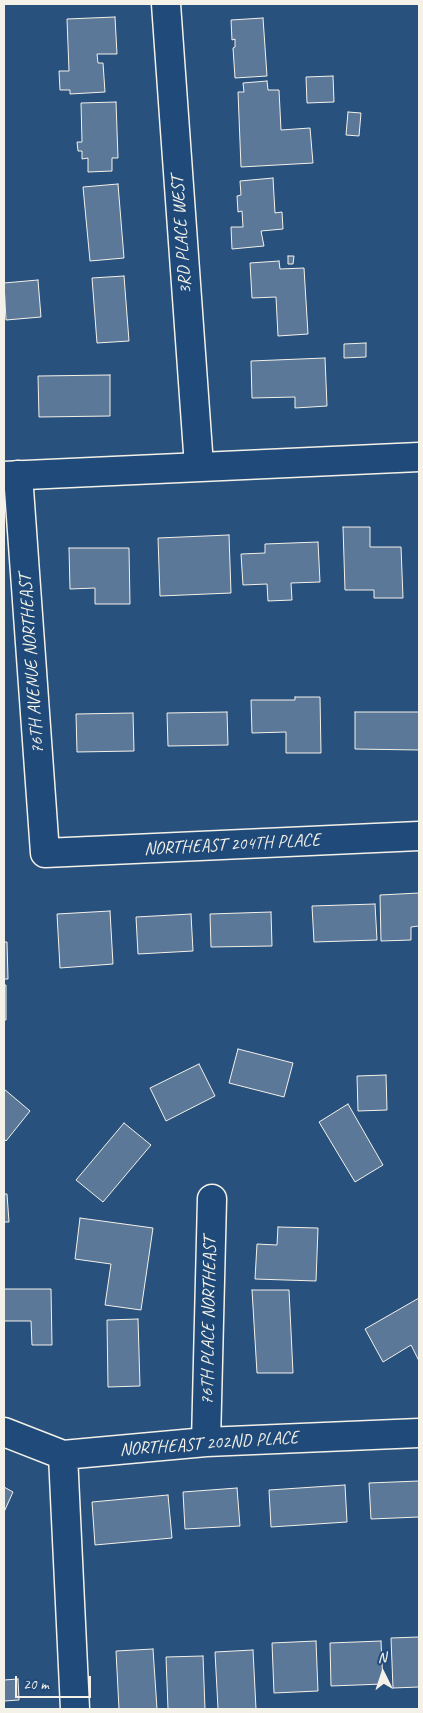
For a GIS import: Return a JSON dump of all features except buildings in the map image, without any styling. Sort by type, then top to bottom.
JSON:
[{"type":"street","name":"3RD PLACE WEST","points":[[166,4],[199,466]]},
{"type":"street","points":[[11,476],[419,457]]},
{"type":"street","name":"76TH AVENUE NORTHEAST","points":[[11,476],[45,853]]},
{"type":"street","name":"NORTHEAST 204TH PLACE","points":[[45,853],[419,836]]},
{"type":"street","name":"76TH PLACE NORTHEAST","points":[[206,1442],[212,1199]]},
{"type":"street","name":"NORTHEAST 202ND PLACE","points":[[4,1432],[63,1455],[206,1442],[419,1433]]},
{"type":"street","points":[[63,1455],[75,1709]]}]
